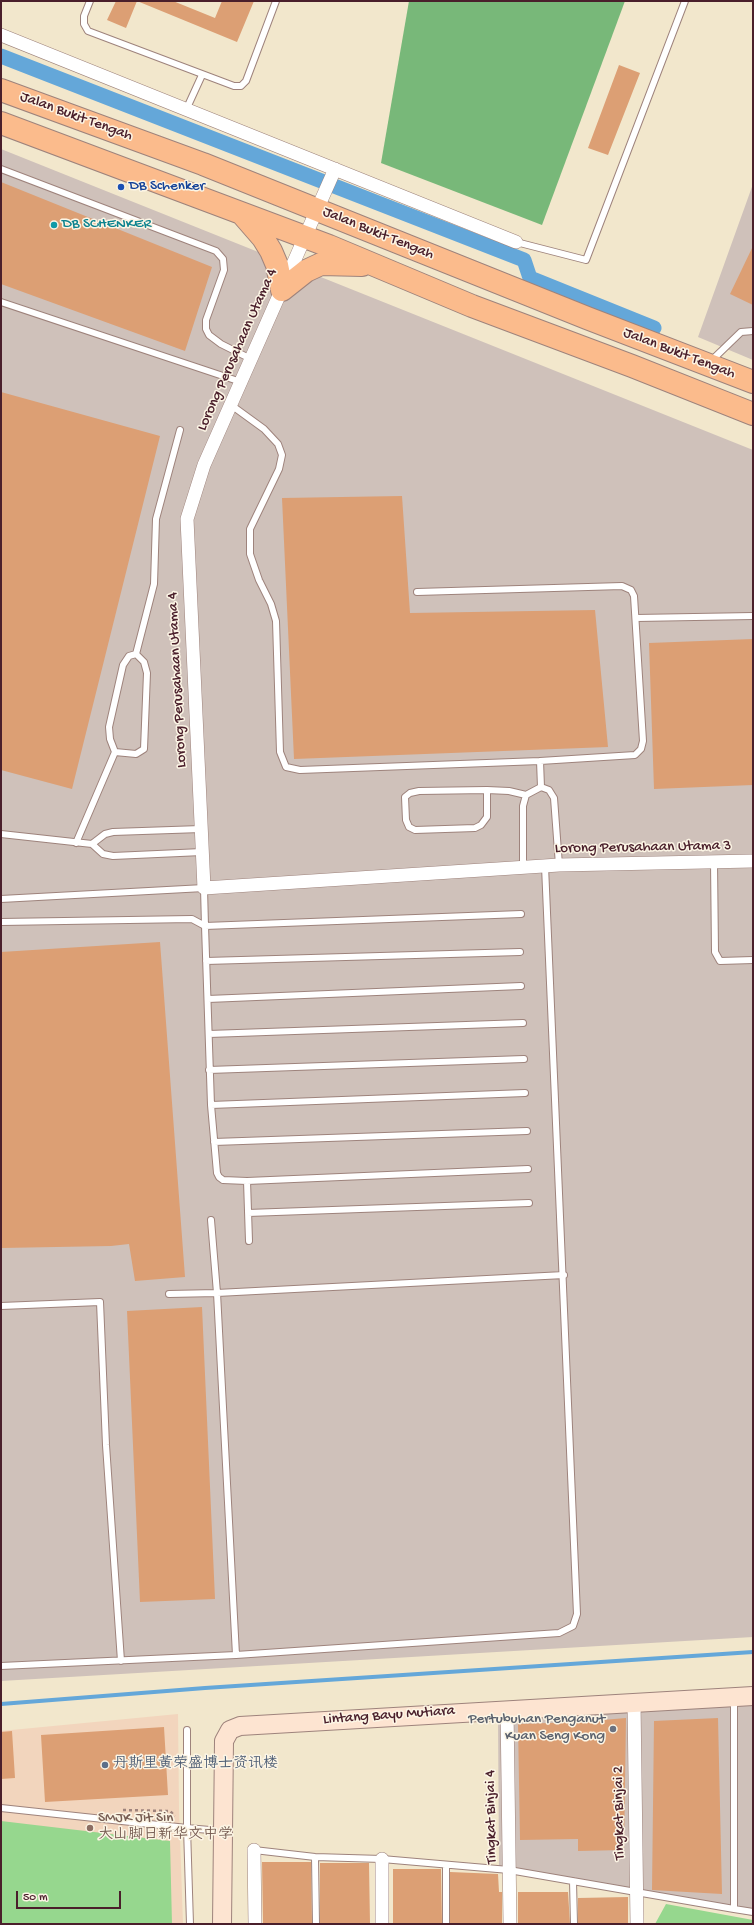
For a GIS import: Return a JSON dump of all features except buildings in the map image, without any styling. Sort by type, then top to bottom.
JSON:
[{"type":"highway","name":"Jalan Bukit Tengah","points":[[1,90],[203,164],[321,202],[707,365],[753,382]]},
{"type":"highway","name":"Jalan Bukit Tengah","points":[[1,123],[306,237],[472,306],[632,366],[753,414]]},
{"type":"highway","points":[[241,212],[263,238],[271,251],[277,265],[282,290],[306,270],[321,264],[377,266]]},
{"type":"street","points":[[1,35],[186,110],[332,175],[516,242]]},
{"type":"street","name":"Lorong Perusahaan Utama 4","points":[[204,888],[186,519],[204,465],[306,237],[332,175]]},
{"type":"street","name":"Lorong Perusahaan Utama 3","points":[[534,866],[753,861]]},
{"type":"street","points":[[204,888],[534,866]]},
{"type":"street","name":"Lintang Bayu Mutiara","points":[[223,1831],[224,1741],[230,1730],[240,1726],[507,1709],[753,1696]]},
{"type":"street","name":"Tingkat Binjai 2","points":[[634,1702],[637,1924]]},
{"type":"street","name":"Tingkat Binjai 4","points":[[507,1709],[510,1924]]},
{"type":"street","points":[[222,1924],[223,1831]]},
{"type":"street","points":[[254,1850],[255,1924]]},
{"type":"street","points":[[382,1859],[382,1924]]},
{"type":"lane","points":[[90,1],[84,16],[84,24],[88,31],[234,86],[241,86],[246,81],[276,1]]},
{"type":"lane","points":[[516,242],[586,260],[685,1]]},
{"type":"lane","points":[[186,110],[202,75]]},
{"type":"lane","points":[[1,169],[216,251],[223,259],[224,270],[206,320],[206,329],[209,335],[221,344],[251,359]]},
{"type":"lane","points":[[1,302],[241,382]]},
{"type":"lane","points":[[707,365],[733,337],[741,332],[753,331]]},
{"type":"lane","points":[[231,405],[264,429],[278,444],[282,455],[279,468],[250,530],[250,554],[259,580],[271,604],[276,622],[280,752],[286,767],[300,770],[540,760],[635,755],[641,749],[643,741],[636,618],[634,596],[631,590],[622,586],[417,592]]},
{"type":"lane","points":[[136,654],[154,584],[156,519],[180,430]]},
{"type":"lane","points":[[636,618],[753,616]]},
{"type":"lane","points":[[115,752],[136,754],[144,749],[147,673],[144,662],[136,654]]},
{"type":"lane","points":[[76,842],[115,752],[110,739],[109,727],[123,665],[129,656],[136,654]]},
{"type":"lane","points":[[540,760],[541,788]]},
{"type":"lane","points":[[487,790],[488,817],[481,825],[475,828],[415,830],[409,827],[406,820],[405,797],[410,793],[419,791],[487,790],[509,791],[526,795],[541,788],[549,790],[554,798],[559,865]]},
{"type":"lane","points":[[1,1666],[236,1655],[559,1633],[573,1626],[577,1614],[564,1275],[534,866],[523,806],[526,795]]},
{"type":"lane","points":[[92,844],[105,834],[113,832],[201,829]]},
{"type":"lane","points":[[1,834],[92,844],[102,854],[113,856],[202,852]]},
{"type":"lane","points":[[714,862],[715,952],[720,961],[753,960]]},
{"type":"lane","points":[[1,899],[204,888],[211,1105],[217,1173],[223,1180],[247,1181],[528,1169]]},
{"type":"lane","points":[[1,922],[192,919],[205,926],[521,914]]},
{"type":"lane","points":[[206,961],[520,952]]},
{"type":"lane","points":[[208,999],[521,986]]},
{"type":"lane","points":[[208,1034],[522,1023]]},
{"type":"lane","points":[[210,1070],[524,1059]]},
{"type":"lane","points":[[211,1105],[525,1094]]},
{"type":"lane","points":[[214,1142],[527,1131]]},
{"type":"lane","points":[[247,1181],[249,1241]]},
{"type":"lane","points":[[248,1213],[530,1203]]},
{"type":"lane","points":[[211,1220],[217,1293],[236,1655]]},
{"type":"lane","points":[[169,1294],[217,1293],[564,1275]]},
{"type":"lane","points":[[1,1306],[100,1302],[106,1445],[121,1661]]},
{"type":"lane","points":[[734,1697],[734,1909]]},
{"type":"lane","points":[[188,1730],[187,1828],[190,1924]]},
{"type":"lane","points":[[1,1808],[223,1831]]},
{"type":"lane","points":[[254,1850],[315,1857],[382,1859],[446,1866],[509,1870],[753,1912]]},
{"type":"lane","points":[[315,1857],[316,1924]]},
{"type":"lane","points":[[446,1866],[446,1924]]},
{"type":"lane","points":[[573,1881],[574,1924]]},
{"type":"shaded area","points":[[1,149],[753,450],[753,1637],[1,1681]]},
{"type":"shaded area","points":[[753,184],[753,360],[698,337]]},
{"type":"shaded area","points":[[753,1704],[753,1916],[499,1868],[498,1715]]},
{"type":"shaded area","name":"SMJK Jit Sin 大山脚日新华文中学","points":[[178,1714],[179,1809],[183,1924],[1,1924],[1,1731]]},
{"type":"green space","points":[[409,1],[625,1],[542,225],[381,163]]},
{"type":"green space","points":[[1,1821],[170,1841],[172,1924],[1,1924]]},
{"type":"green space","points":[[666,1904],[753,1920],[753,1924],[655,1924]]},
{"type":"waterway","points":[[1,56],[524,260],[530,278],[654,328]]},
{"type":"waterway","points":[[1,1704],[205,1688],[753,1652]]},
{"type":"place","name":"DB Schenker","points":[[121,187]]},
{"type":"place","name":"DB SCHENKER","points":[[54,225]]},
{"type":"place","name":"Pertubuhan Penganut Kuan Seng Kong","points":[[613,1729]]},
{"type":"place","name":"丹斯里黄荣盛博士资讯楼","points":[[105,1765]]},
{"type":"place","name":"SMJK Jit Sin 大山脚日新华文中学","points":[[90,1828]]}]
